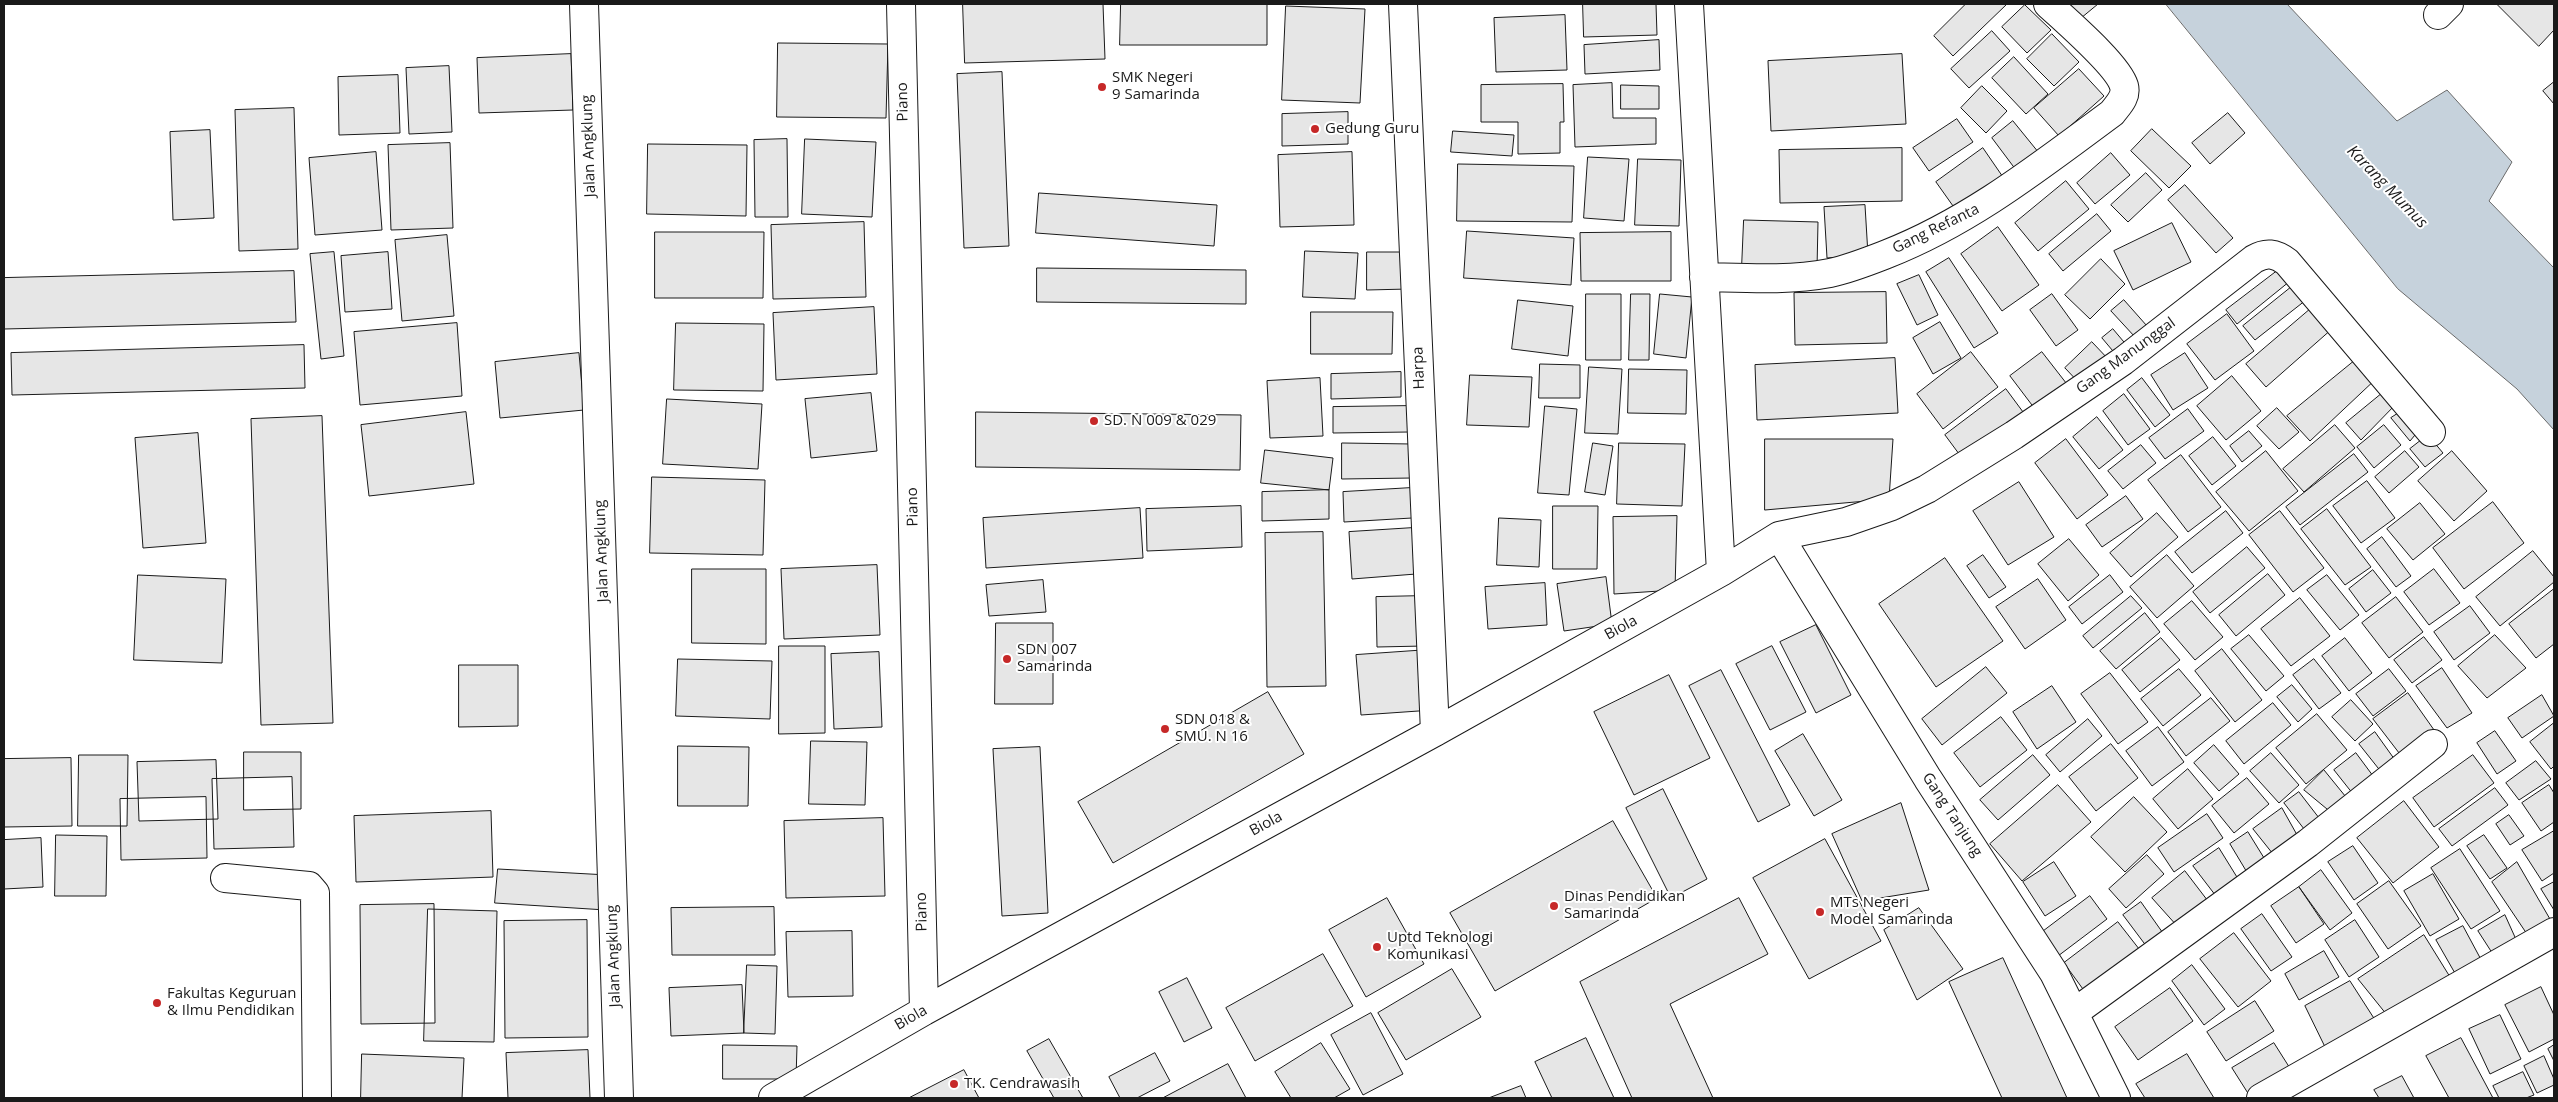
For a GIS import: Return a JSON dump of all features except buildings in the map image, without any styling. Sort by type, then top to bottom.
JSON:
[{"type":"street","name":"Jalan Angklung","points":[[584,4],[619,1098]]},
{"type":"street","name":"Piano","points":[[901,4],[924,1010]]},
{"type":"street","name":"Harpa","points":[[1403,4],[1435,732]]},
{"type":"street","points":[[1689,4],[1721,572]]},
{"type":"street","name":"Gang Refanta","points":[[1704,277],[1771,279],[1831,272],[1862,264],[1918,242],[1982,207],[2112,113],[2124,97],[2124,86],[2104,59],[2048,4]]},
{"type":"street","name":"Gang Manunggal","points":[[1769,542],[1846,522],[1892,506],[1926,489],[2014,435],[2123,361],[2254,259],[2269,253],[2287,262],[2431,432]]},
{"type":"street","name":"Biola","points":[[773,1098],[924,1010],[1435,732],[1721,572],[1769,542]]},
{"type":"street","name":"Gang Tanjung","points":[[1769,542],[1928,779],[2054,973],[2116,1098]]},
{"type":"street","points":[[2075,1012],[2308,843],[2433,744]]},
{"type":"street","points":[[225,878],[309,886],[315,893],[317,1098]]},
{"type":"street","points":[[2261,1098],[2554,932]]},
{"type":"water","name":"Karang Mumus","points":[[2166,4],[2287,4],[2397,121],[2447,90],[2512,162],[2489,201],[2554,268],[2554,430],[2517,389],[2398,289]]},
{"type":"place","name":"SMK Negeri 9 Samarinda","points":[[1102,87]]},
{"type":"place","name":"Gedung Guru","points":[[1315,129]]},
{"type":"place","name":"SD. N 009 & 029","points":[[1094,421]]},
{"type":"place","name":"SDN 007 Samarinda","points":[[1007,659]]},
{"type":"place","name":"SDN 018 & SMU. N 16","points":[[1165,729]]},
{"type":"place","name":"Dinas Pendidikan Samarinda","points":[[1554,906]]},
{"type":"place","name":"MTs Negeri Model Samarinda","points":[[1820,912]]},
{"type":"place","name":"Uptd Teknologi Komunikasi","points":[[1377,947]]},
{"type":"place","name":"Fakultas Keguruan & Ilmu Pendidikan","points":[[157,1003]]},
{"type":"place","name":"TK. Cendrawasih","points":[[954,1084]]}]
